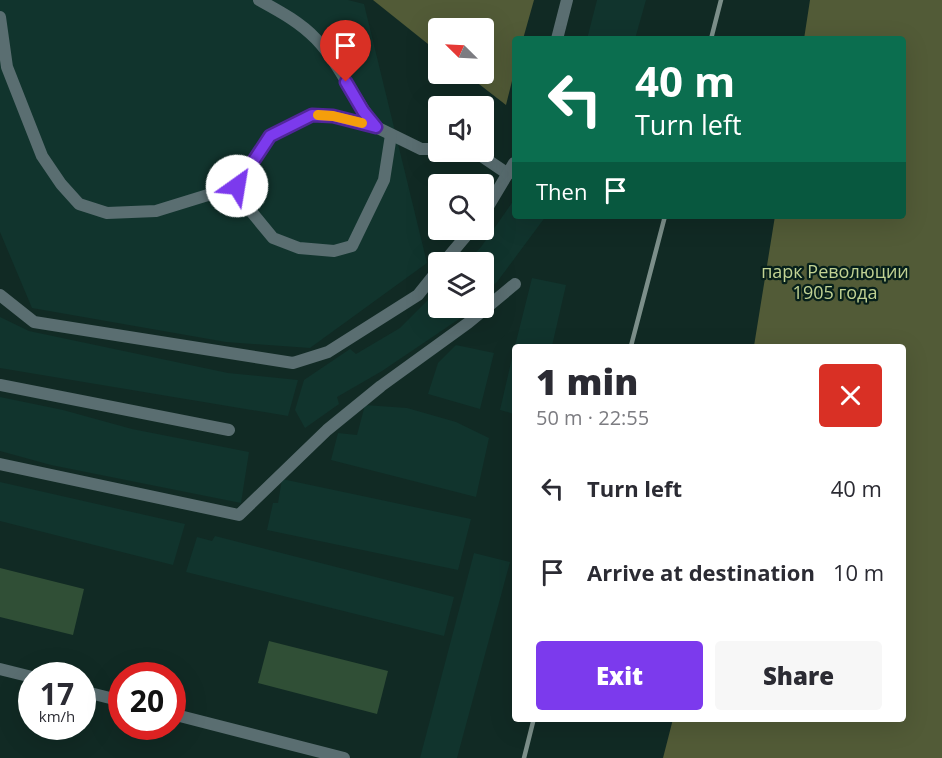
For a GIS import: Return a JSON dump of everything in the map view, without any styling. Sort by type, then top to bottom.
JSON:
[{"type":"lane","points":[[259,0],[298,23],[317,40],[376,127]]},
{"type":"lane","points":[[558,36],[567,0]]},
{"type":"lane","points":[[0,17],[8,67],[42,156],[61,184],[79,204],[107,213],[156,211],[237,186],[270,136],[312,115],[333,116],[376,127],[421,150],[428,150]]},
{"type":"lane","points":[[237,186],[240,198],[273,238],[299,248],[334,251],[352,246],[384,180],[391,135]]},
{"type":"lane","points":[[494,161],[511,169],[494,197]]},
{"type":"lane","points":[[452,252],[463,240]]},
{"type":"lane","points":[[0,295],[34,322],[293,363],[328,352],[418,295],[428,282]]},
{"type":"lane","points":[[0,464],[239,515],[336,423],[381,386],[468,323],[515,284]]},
{"type":"lane","points":[[0,385],[229,430]]},
{"type":"lane","points":[[0,669],[18,674]]},
{"type":"lane","points":[[186,718],[344,758]]},
{"type":"shaded area","points":[[0,0],[348,0],[364,4],[427,263],[310,348],[226,342],[32,308],[0,232]]},
{"type":"shaded area","points":[[597,0],[646,0],[636,36],[588,36]]},
{"type":"shaded area","points":[[512,203],[512,219],[544,219],[494,285],[494,252],[476,252],[486,240],[494,240],[494,228]]},
{"type":"shaded area","points":[[532,278],[566,285],[552,344],[516,344]]},
{"type":"shaded area","points":[[428,300],[428,318],[460,318],[382,371],[337,397],[339,404],[305,428],[295,410],[304,380],[350,349],[356,354],[400,328]]},
{"type":"shaded area","points":[[0,317],[29,331],[228,373],[298,380],[288,416],[0,368]]},
{"type":"shaded area","points":[[456,345],[494,353],[480,409],[428,394],[438,363]]},
{"type":"shaded area","points":[[512,358],[512,413],[500,410]]},
{"type":"shaded area","points":[[0,397],[63,410],[132,429],[249,452],[241,503],[51,465],[0,451]]},
{"type":"shaded area","points":[[365,405],[407,408],[456,422],[489,438],[476,497],[331,460],[338,433],[357,435]]},
{"type":"shaded area","points":[[282,479],[471,519],[458,570],[267,530],[273,503],[278,503]]},
{"type":"shaded area","points":[[0,482],[185,524],[173,565],[0,521]]},
{"type":"shaded area","points":[[215,536],[454,597],[444,636],[186,572],[197,537],[212,541]]},
{"type":"shaded area","points":[[474,553],[510,562],[457,758],[420,758]]},
{"type":"green space","points":[[373,0],[534,0],[524,36],[512,36],[512,81],[506,105],[479,84],[494,84],[494,18],[428,18],[428,44]]},
{"type":"green space","name":"парк Революции 1905 года","points":[[810,0],[942,0],[942,758],[663,758],[672,722],[906,722],[906,344],[754,344],[775,219],[906,219],[906,36],[804,36]]},
{"type":"building","points":[[0,568],[84,589],[73,635],[0,617]]},
{"type":"building","points":[[269,641],[388,671],[377,714],[258,683]]},
{"type":"railway","points":[[712,36],[721,0]]},
{"type":"railway","points":[[632,344],[664,219]]},
{"type":"railway","points":[[524,758],[533,722]]},
{"type":"slow traffic","points":[[318,115],[362,123]]},
{"type":"route","points":[[237,186],[270,136],[312,115],[333,116],[376,127],[363,111],[346,82]]}]
